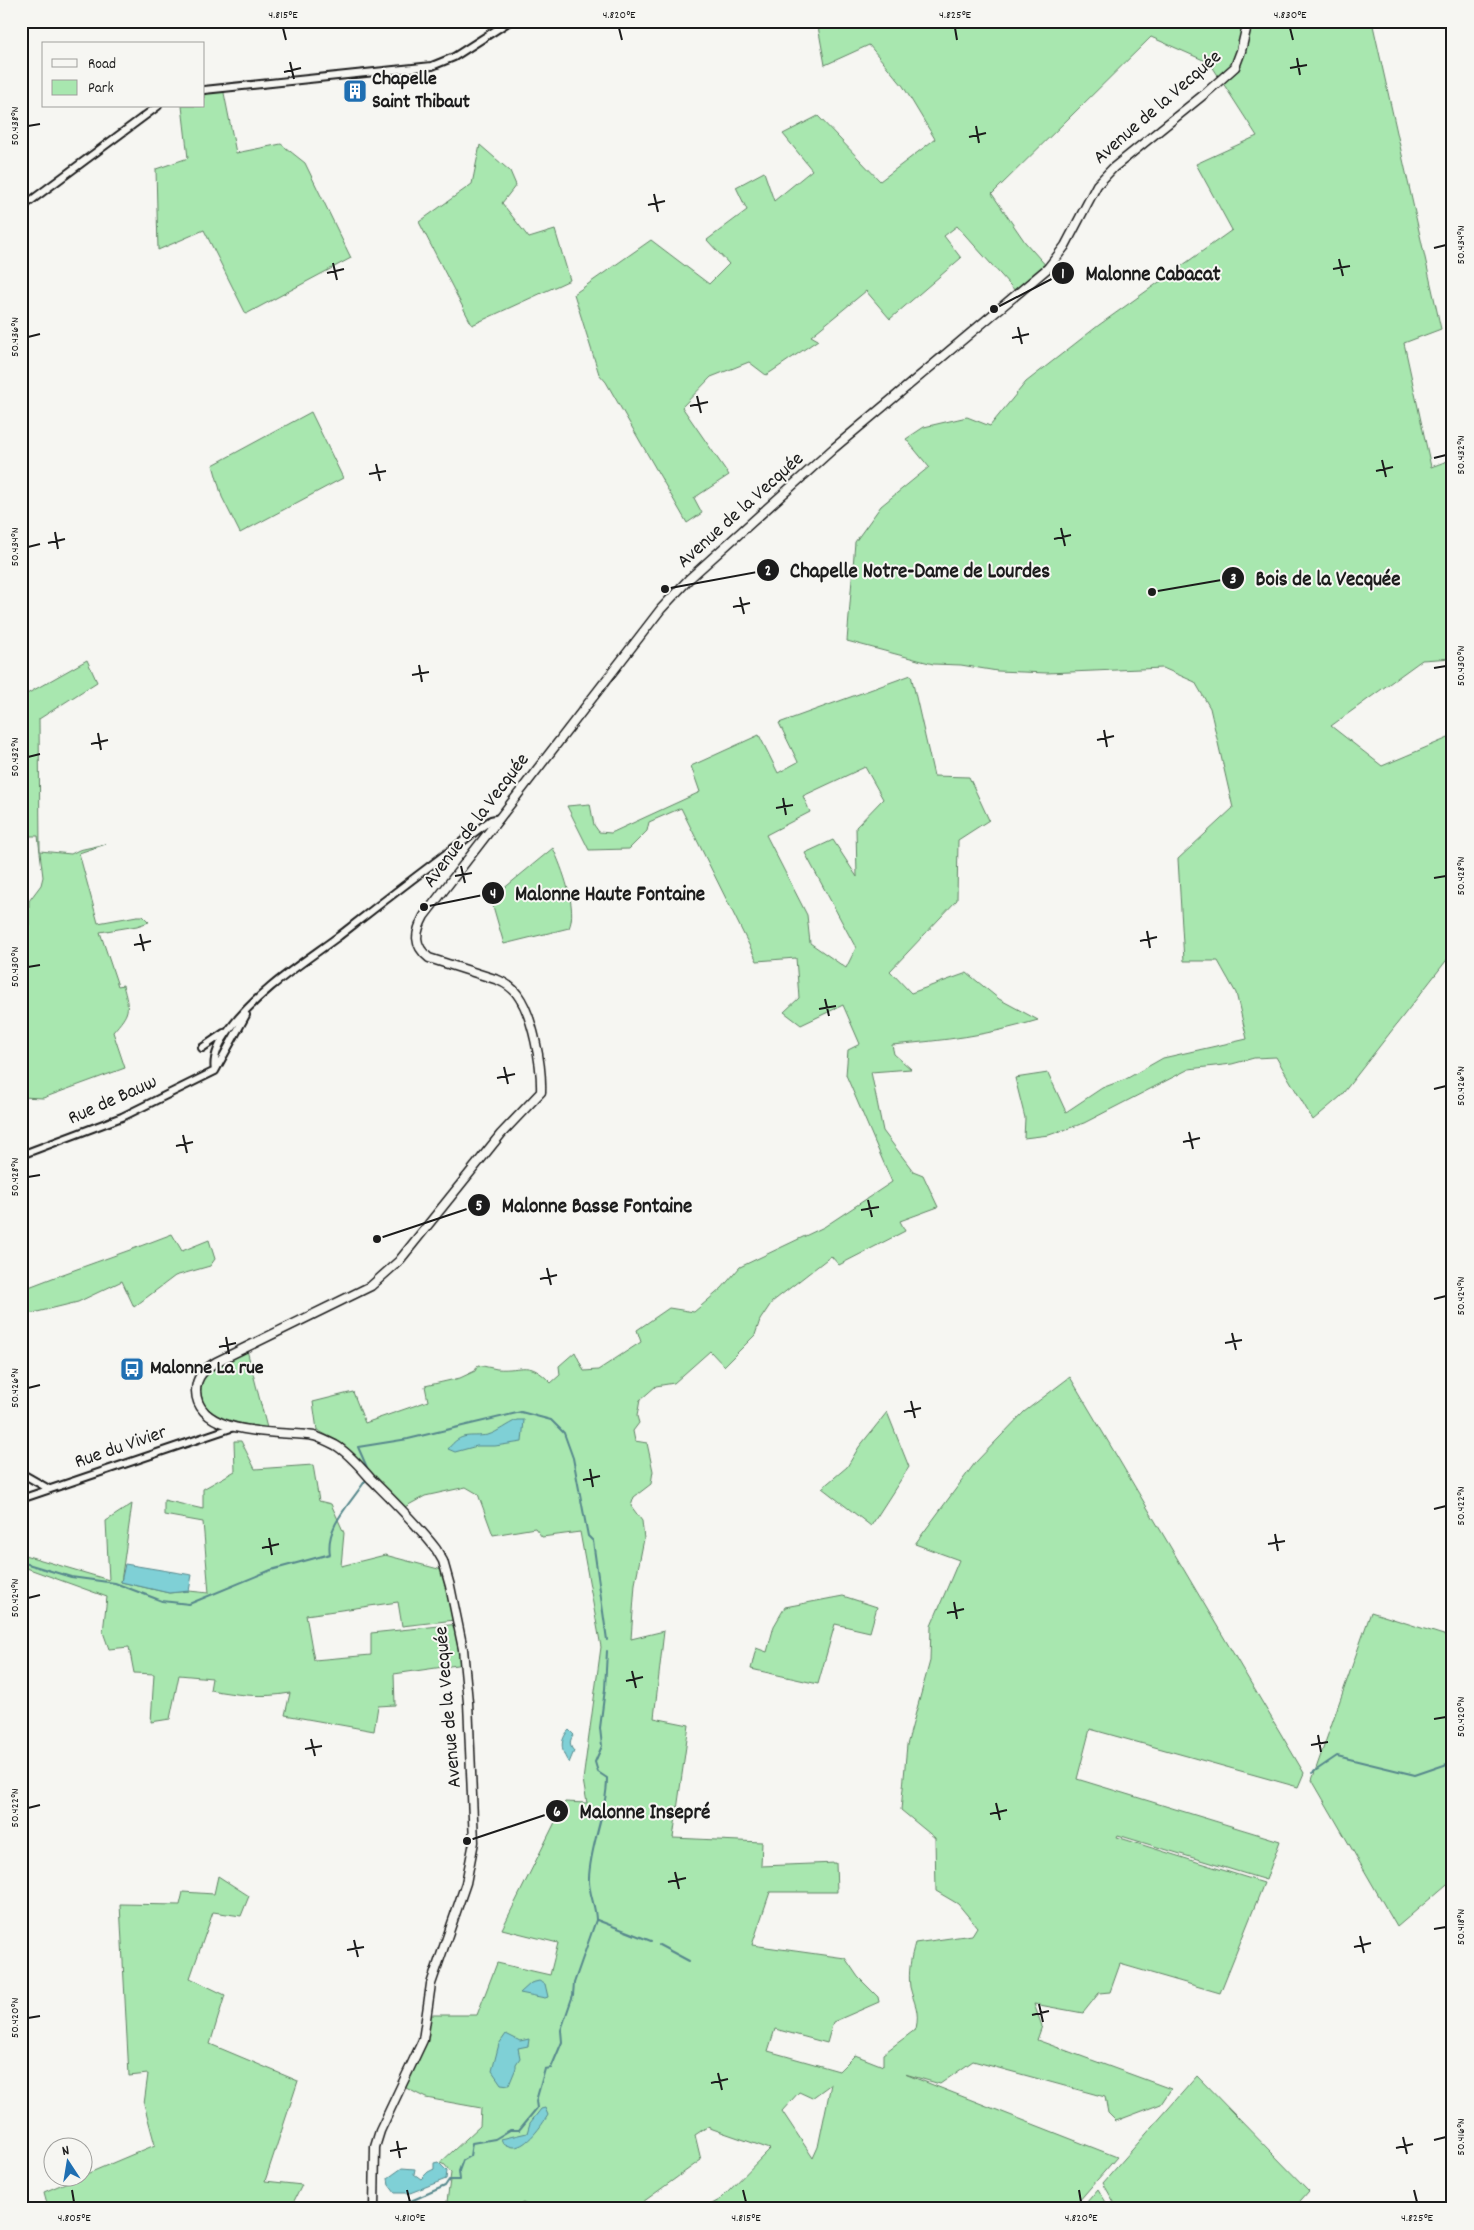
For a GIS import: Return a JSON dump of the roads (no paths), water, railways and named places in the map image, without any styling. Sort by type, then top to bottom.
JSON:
[{"type":"main road","name":"Avenue de la Vecquée","points":[[374,2209],[375,2147],[380,2131],[423,2040],[431,1984],[471,1864],[474,1842],[468,1702],[463,1649],[456,1611],[443,1561],[429,1539],[337,1446],[317,1437],[259,1432],[234,1427],[208,1414],[200,1405],[196,1387],[202,1371],[236,1351],[372,1286],[399,1261],[496,1140],[541,1092],[542,1076],[529,1021],[516,992],[507,984],[498,980],[429,958],[420,951],[416,942],[417,930],[424,916],[661,608],[692,576],[834,448],[1048,268],[1065,246],[1097,185],[1113,168],[1235,67],[1242,51],[1248,21]]},
{"type":"street","points":[[205,90],[432,66],[454,57],[510,21]]},
{"type":"street","points":[[21,208],[155,108]]},
{"type":"street","points":[[215,1071],[213,1061],[220,1043],[229,1029],[252,1004],[428,866],[491,820],[500,818]]},
{"type":"street","points":[[215,1071],[252,1004]]},
{"type":"street","points":[[202,1048],[229,1029]]},
{"type":"street","name":"Rue de Bauw","points":[[21,1156],[122,1117],[215,1071]]},
{"type":"street","name":"Rue du Vivier","points":[[21,1500],[234,1427]]},
{"type":"street","points":[[21,1473],[49,1489]]},
{"type":"water","points":[[517,1420],[524,1420],[522,1442],[495,1446],[477,1446],[455,1452],[448,1449],[462,1437],[488,1435]]},
{"type":"water","points":[[125,1564],[192,1575],[189,1591],[169,1593],[121,1582]]},
{"type":"water","points":[[569,1730],[574,1735],[570,1743],[574,1751],[569,1763],[564,1755],[562,1742]]},
{"type":"water","points":[[539,1981],[545,1984],[548,1997],[520,1993],[531,1983]]},
{"type":"water","points":[[506,2034],[520,2041],[529,2039],[528,2046],[518,2048],[520,2058],[509,2085],[501,2084],[492,2071],[499,2044]]},
{"type":"water","points":[[545,2108],[548,2115],[529,2140],[514,2147],[503,2143],[501,2139],[527,2133],[530,2123],[541,2109]]},
{"type":"water","points":[[438,2162],[447,2171],[446,2179],[410,2193],[395,2193],[389,2185],[388,2178],[402,2168],[415,2169],[414,2174],[421,2179],[434,2169],[434,2163]]},
{"type":"waterway","points":[[369,1472],[358,1447],[408,1439],[521,1412],[551,1420],[564,1433],[573,1458],[588,1536],[593,1541],[607,1640]]},
{"type":"waterway","points":[[21,1562],[71,1577],[115,1583],[162,1601],[189,1604],[271,1570],[330,1554],[330,1543],[336,1523],[367,1478]]},
{"type":"waterway","points":[[377,2209],[383,2204],[404,2204],[445,2186],[449,2180],[460,2180],[459,2171],[463,2160],[470,2156],[472,2143],[495,2139],[510,2130],[519,2130],[537,2108],[536,2101],[545,2069],[551,2068],[562,2042],[561,2030],[573,1995],[574,1983],[596,1920],[589,1878],[592,1853],[602,1816],[606,1791],[607,1778],[598,1772],[595,1762],[602,1746],[600,1728],[607,1651]]},
{"type":"waterway","points":[[1312,1773],[1337,1756],[1415,1775],[1453,1762]]},
{"type":"waterway","points":[[597,1920],[651,1941]]},
{"type":"waterway","points":[[659,1945],[689,1961]]},
{"type":"waterway","points":[[337,2209],[342,2206],[368,2208]]},
{"type":"place","name":"Chapelle Saint Thibaut","points":[[355,91]]},
{"type":"place","name":"Malonne Cabacat","points":[[994,309]]},
{"type":"place","name":"Chapelle Notre-Dame de Lourdes","points":[[665,589]]},
{"type":"place","name":"Bois de la Vecquée","points":[[1152,592]]},
{"type":"place","name":"Malonne Haute Fontaine","points":[[424,907]]},
{"type":"place","name":"Malonne Basse Fontaine","points":[[377,1239]]},
{"type":"place","name":"Malonne La rue","points":[[132,1369]]},
{"type":"place","name":"Malonne Insepré","points":[[467,1841]]}]
